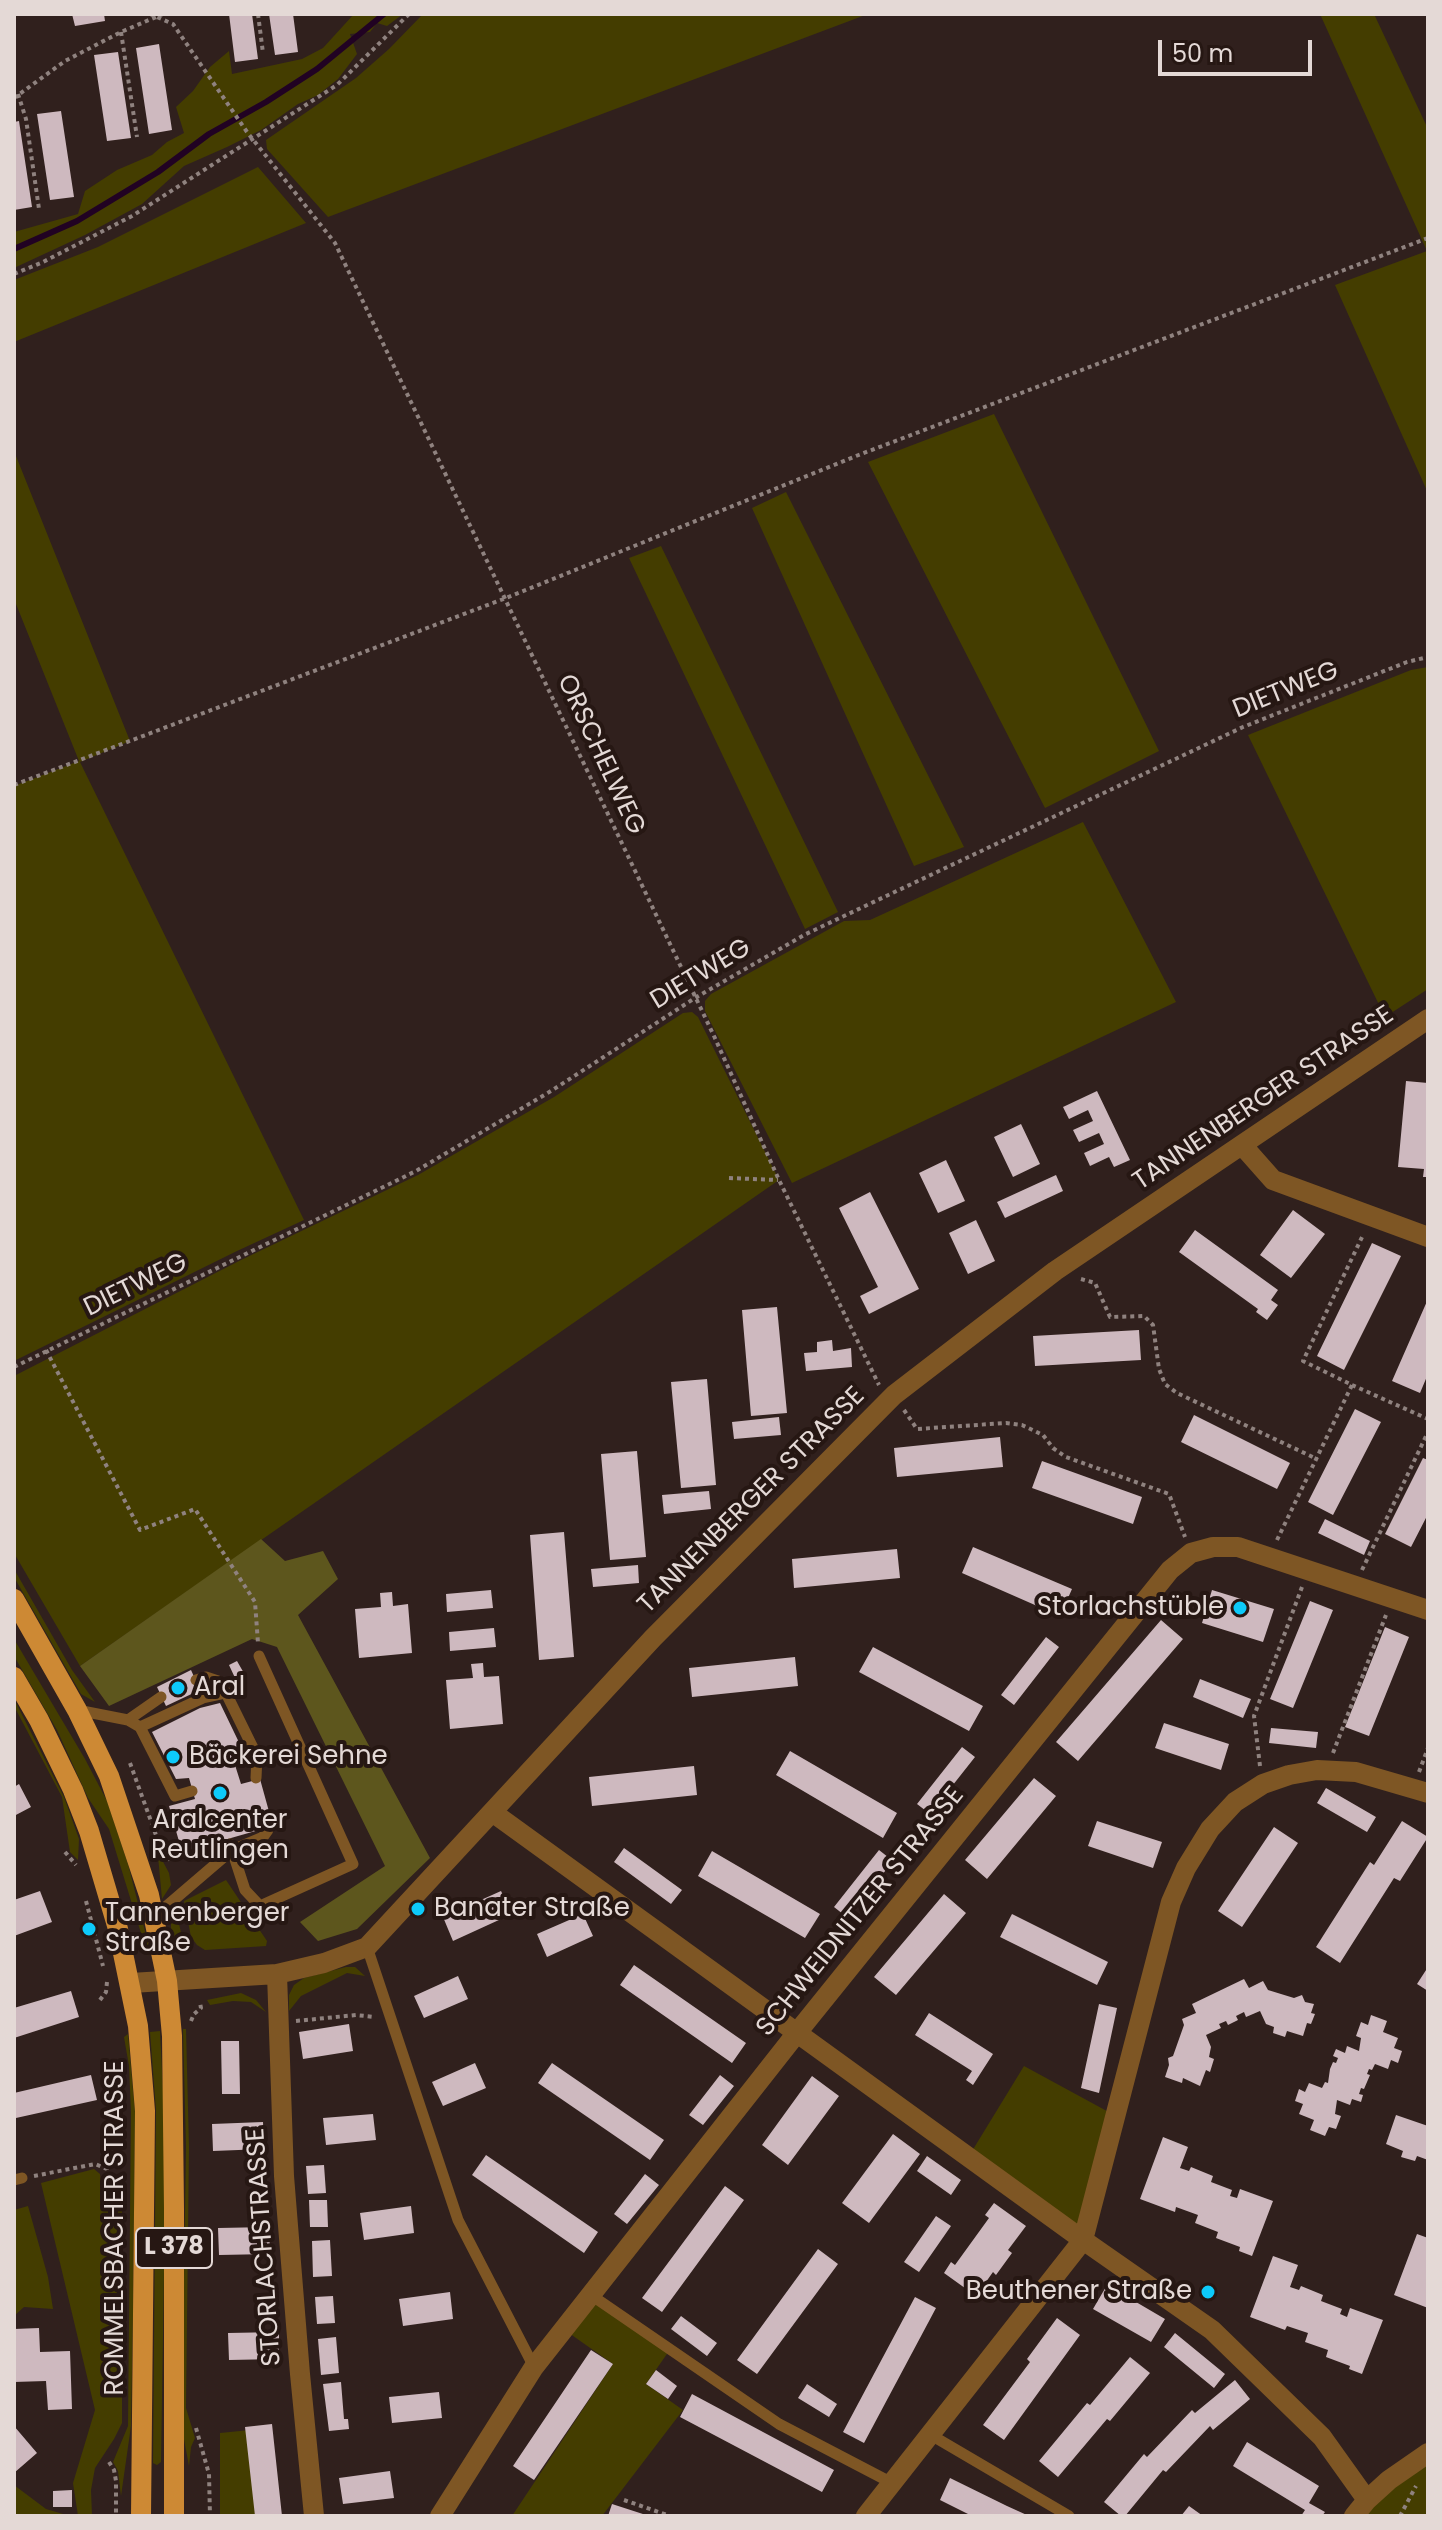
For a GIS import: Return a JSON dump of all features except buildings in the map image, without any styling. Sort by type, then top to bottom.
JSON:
[{"type":"main road","name":"L 378","points":[[14,1599],[77,1710],[109,1776],[155,1916],[167,1981],[172,2036],[174,2516]]},
{"type":"main road","name":"ROMMELSBACHER STRASSE","points":[[14,1677],[39,1720],[89,1831],[118,1929],[138,2026],[145,2111],[141,2516]]},
{"type":"street","name":"TANNENBERGER STRASSE","points":[[131,1983],[277,1974],[324,1963],[367,1947],[653,1638],[891,1398],[1055,1271],[1428,1019]]},
{"type":"street","points":[[1242,1145],[1273,1180],[1428,1237]]},
{"type":"street","points":[[1191,1553],[1213,1547],[1238,1547],[1428,1610]]},
{"type":"street","name":"SCHWEIDNITZER STRASSE","points":[[440,2516],[534,2367],[796,2034],[1170,1570],[1191,1553]]},
{"type":"street","points":[[866,2516],[1083,2240],[1171,1902],[1186,1868],[1210,1829],[1235,1802],[1263,1784],[1317,1770],[1356,1772],[1428,1793]]},
{"type":"street","points":[[492,1812],[796,2034],[1212,2330],[1322,2437],[1361,2508],[1389,2480],[1428,2453]]},
{"type":"street","name":"STORLACHSTRASSE","points":[[277,1974],[284,2176],[314,2516]]},
{"type":"lane","points":[[231,1846],[245,1890],[260,1906],[353,1864],[259,1656]]},
{"type":"lane","points":[[196,1680],[206,1677],[218,1681],[226,1693],[257,1756],[256,1778]]},
{"type":"lane","points":[[140,1727],[203,1698],[226,1693]]},
{"type":"lane","points":[[128,1720],[161,1697]]},
{"type":"lane","points":[[77,1710],[128,1720],[140,1727],[175,1796],[192,1791]]},
{"type":"lane","points":[[155,1916],[231,1846],[263,1837],[268,1830]]},
{"type":"lane","points":[[367,1947],[458,2220],[534,2367]]},
{"type":"lane","points":[[591,2295],[779,2424],[892,2483]]},
{"type":"lane","points":[[931,2435],[1069,2516]]},
{"type":"path","points":[[150,14],[157,17]]},
{"type":"path","points":[[39,209],[26,119],[16,96],[65,61],[163,14]]},
{"type":"path","points":[[258,14],[263,53]]},
{"type":"path","points":[[14,274],[132,216],[337,85],[409,14]]},
{"type":"path","name":"ORSCHELWEG","points":[[157,17],[173,24],[247,132],[335,243],[506,598],[779,1180],[891,1398],[917,1429],[1006,1423],[1022,1425],[1043,1435],[1053,1448],[1066,1457],[1169,1494],[1191,1553]]},
{"type":"path","points":[[121,32],[137,137]]},
{"type":"path","points":[[14,785],[506,598],[856,456],[1428,238]]},
{"type":"path","name":"DIETWEG","points":[[14,1367],[416,1171],[551,1091],[695,998],[806,934],[1243,727],[1407,662],[1428,657]]},
{"type":"path","points":[[729,1178],[779,1180]]},
{"type":"path","points":[[1372,1217],[1303,1361],[1428,1419]]},
{"type":"path","points":[[1055,1271],[1095,1283],[1110,1317],[1144,1316],[1153,1325],[1159,1369],[1165,1384],[1177,1393],[1317,1459]]},
{"type":"path","points":[[46,1350],[140,1530],[195,1509],[255,1602],[259,1656]]},
{"type":"path","points":[[1269,1557],[1352,1385]]},
{"type":"path","points":[[1354,1586],[1428,1432]]},
{"type":"path","points":[[1263,1784],[1254,1716],[1308,1570]]},
{"type":"path","points":[[1327,1770],[1392,1598]]},
{"type":"path","points":[[130,1763],[161,1849],[170,1860]]},
{"type":"path","points":[[65,1852],[76,1863],[79,1876]]},
{"type":"path","points":[[83,1889],[108,1984],[100,2000]]},
{"type":"path","points":[[291,2017],[296,2021],[389,2014]]},
{"type":"path","points":[[18,2179],[95,2164],[107,2169],[108,2200],[126,2205]]},
{"type":"path","points":[[109,2462],[116,2481],[116,2516]]},
{"type":"path","points":[[1400,2516],[1418,2484]]},
{"type":"path","points":[[624,2500],[670,2516]]},
{"type":"shaded area","points":[[354,14],[403,14],[387,26],[377,23],[370,32],[350,34],[357,54],[338,79],[318,95],[298,104],[261,130],[184,166],[142,204],[14,268],[14,232],[78,214],[85,191],[117,170],[152,155],[184,133],[176,107],[193,91],[210,67],[229,51],[232,74],[302,59],[323,48]]},
{"type":"shaded area","points":[[423,14],[868,14],[328,217],[267,149],[266,140],[356,78]]},
{"type":"shaded area","points":[[1320,14],[1374,14],[1428,129],[1428,493],[1335,285],[1427,251]]},
{"type":"shaded area","points":[[258,167],[306,223],[14,342],[14,280],[98,247]]},
{"type":"shaded area","points":[[994,414],[1159,751],[1045,808],[868,462]]},
{"type":"shaded area","points":[[14,451],[130,741],[80,762],[304,1220],[14,1361],[14,786],[79,761],[14,599]]},
{"type":"shaded area","points":[[786,492],[964,847],[914,866],[752,508]]},
{"type":"shaded area","points":[[661,546],[838,912],[805,929],[629,558]]},
{"type":"shaded area","points":[[1428,667],[1428,989],[1385,1017],[1248,735],[1411,670]]},
{"type":"shaded area","points":[[1083,822],[1176,1002],[792,1183],[705,1011],[705,1001],[711,994],[844,921],[870,920]]},
{"type":"shaded area","points":[[692,1012],[698,1017],[779,1180],[80,1666],[14,1553],[14,1376],[241,1260],[418,1175],[554,1097],[683,1013]]},
{"type":"shaded area","points":[[261,1539],[285,1561],[323,1551],[338,1579],[298,1615],[430,1858],[357,1929],[318,1941],[300,1922],[385,1866],[277,1647],[252,1639],[109,1706],[80,1666]]},
{"type":"shaded area","points":[[14,1569],[72,1670],[95,1702],[81,1694],[14,1577]]},
{"type":"shaded area","points":[[14,1639],[107,1801],[128,1864],[149,1947],[148,1956],[109,1829],[88,1798],[57,1730],[14,1656]]},
{"type":"shaded area","points":[[14,1699],[64,1797],[79,1839],[78,1860],[70,1852],[62,1797],[14,1706]]},
{"type":"shaded area","points":[[158,1856],[171,1885],[162,1899]]},
{"type":"shaded area","points":[[226,1880],[267,1941],[266,1946],[205,1950],[191,1937],[184,1901]]},
{"type":"shaded area","points":[[177,1915],[185,1950],[173,1939],[171,1931],[171,1924]]},
{"type":"shaded area","points":[[355,1967],[365,1976],[347,1973],[301,1996],[289,2011],[289,1995],[294,1985],[304,1978]]},
{"type":"shaded area","points":[[241,1993],[256,2000],[266,2012],[251,2002],[210,2005],[207,2000]]},
{"type":"shaded area","points":[[183,2029],[186,2029],[189,2147],[186,2408],[195,2438],[189,2466],[182,2410],[186,2147]]},
{"type":"shaded area","points":[[160,2031],[165,2209],[161,2462],[157,2465],[153,2463],[156,2110],[150,2032]]},
{"type":"shaded area","points":[[128,2034],[135,2112],[133,2315],[131,2426],[121,2496],[118,2471],[113,2462],[128,2426],[131,2112],[124,2037]]},
{"type":"shaded area","points":[[1024,2066],[1116,2116],[1082,2238],[969,2156]]},
{"type":"shaded area","points":[[94,2169],[100,2174],[103,2207],[122,2209],[122,2423],[95,2468],[91,2490],[92,2516],[78,2516],[73,2483],[95,2410],[41,2183]]},
{"type":"shaded area","points":[[28,2206],[48,2277],[53,2309],[24,2307],[14,2316],[14,2210]]},
{"type":"shaded area","points":[[593,2297],[669,2351],[646,2384],[683,2410],[602,2516],[512,2516],[613,2364],[566,2331]]},
{"type":"shaded area","points":[[260,2429],[270,2516],[220,2516],[220,2433]]},
{"type":"shaded area","points":[[1428,2453],[1428,2516],[1356,2516]]},
{"type":"shaded area","points":[[14,2485],[46,2509],[70,2516],[14,2516]]},
{"type":"waterway","points":[[14,249],[77,221],[158,172],[209,134],[317,69],[384,14]]},
{"type":"place","name":"Storlachstüble","points":[[1240,1608]]},
{"type":"place","name":"Aral","points":[[178,1688]]},
{"type":"place","name":"Bäckerei Sehne","points":[[173,1757]]},
{"type":"place","name":"Aralcenter Reutlingen","points":[[220,1793]]},
{"type":"place","name":"Banater Straße","points":[[418,1909]]},
{"type":"place","name":"Tannenberger Straße","points":[[89,1929]]},
{"type":"place","name":"Beuthener Straße","points":[[1208,2292]]}]
